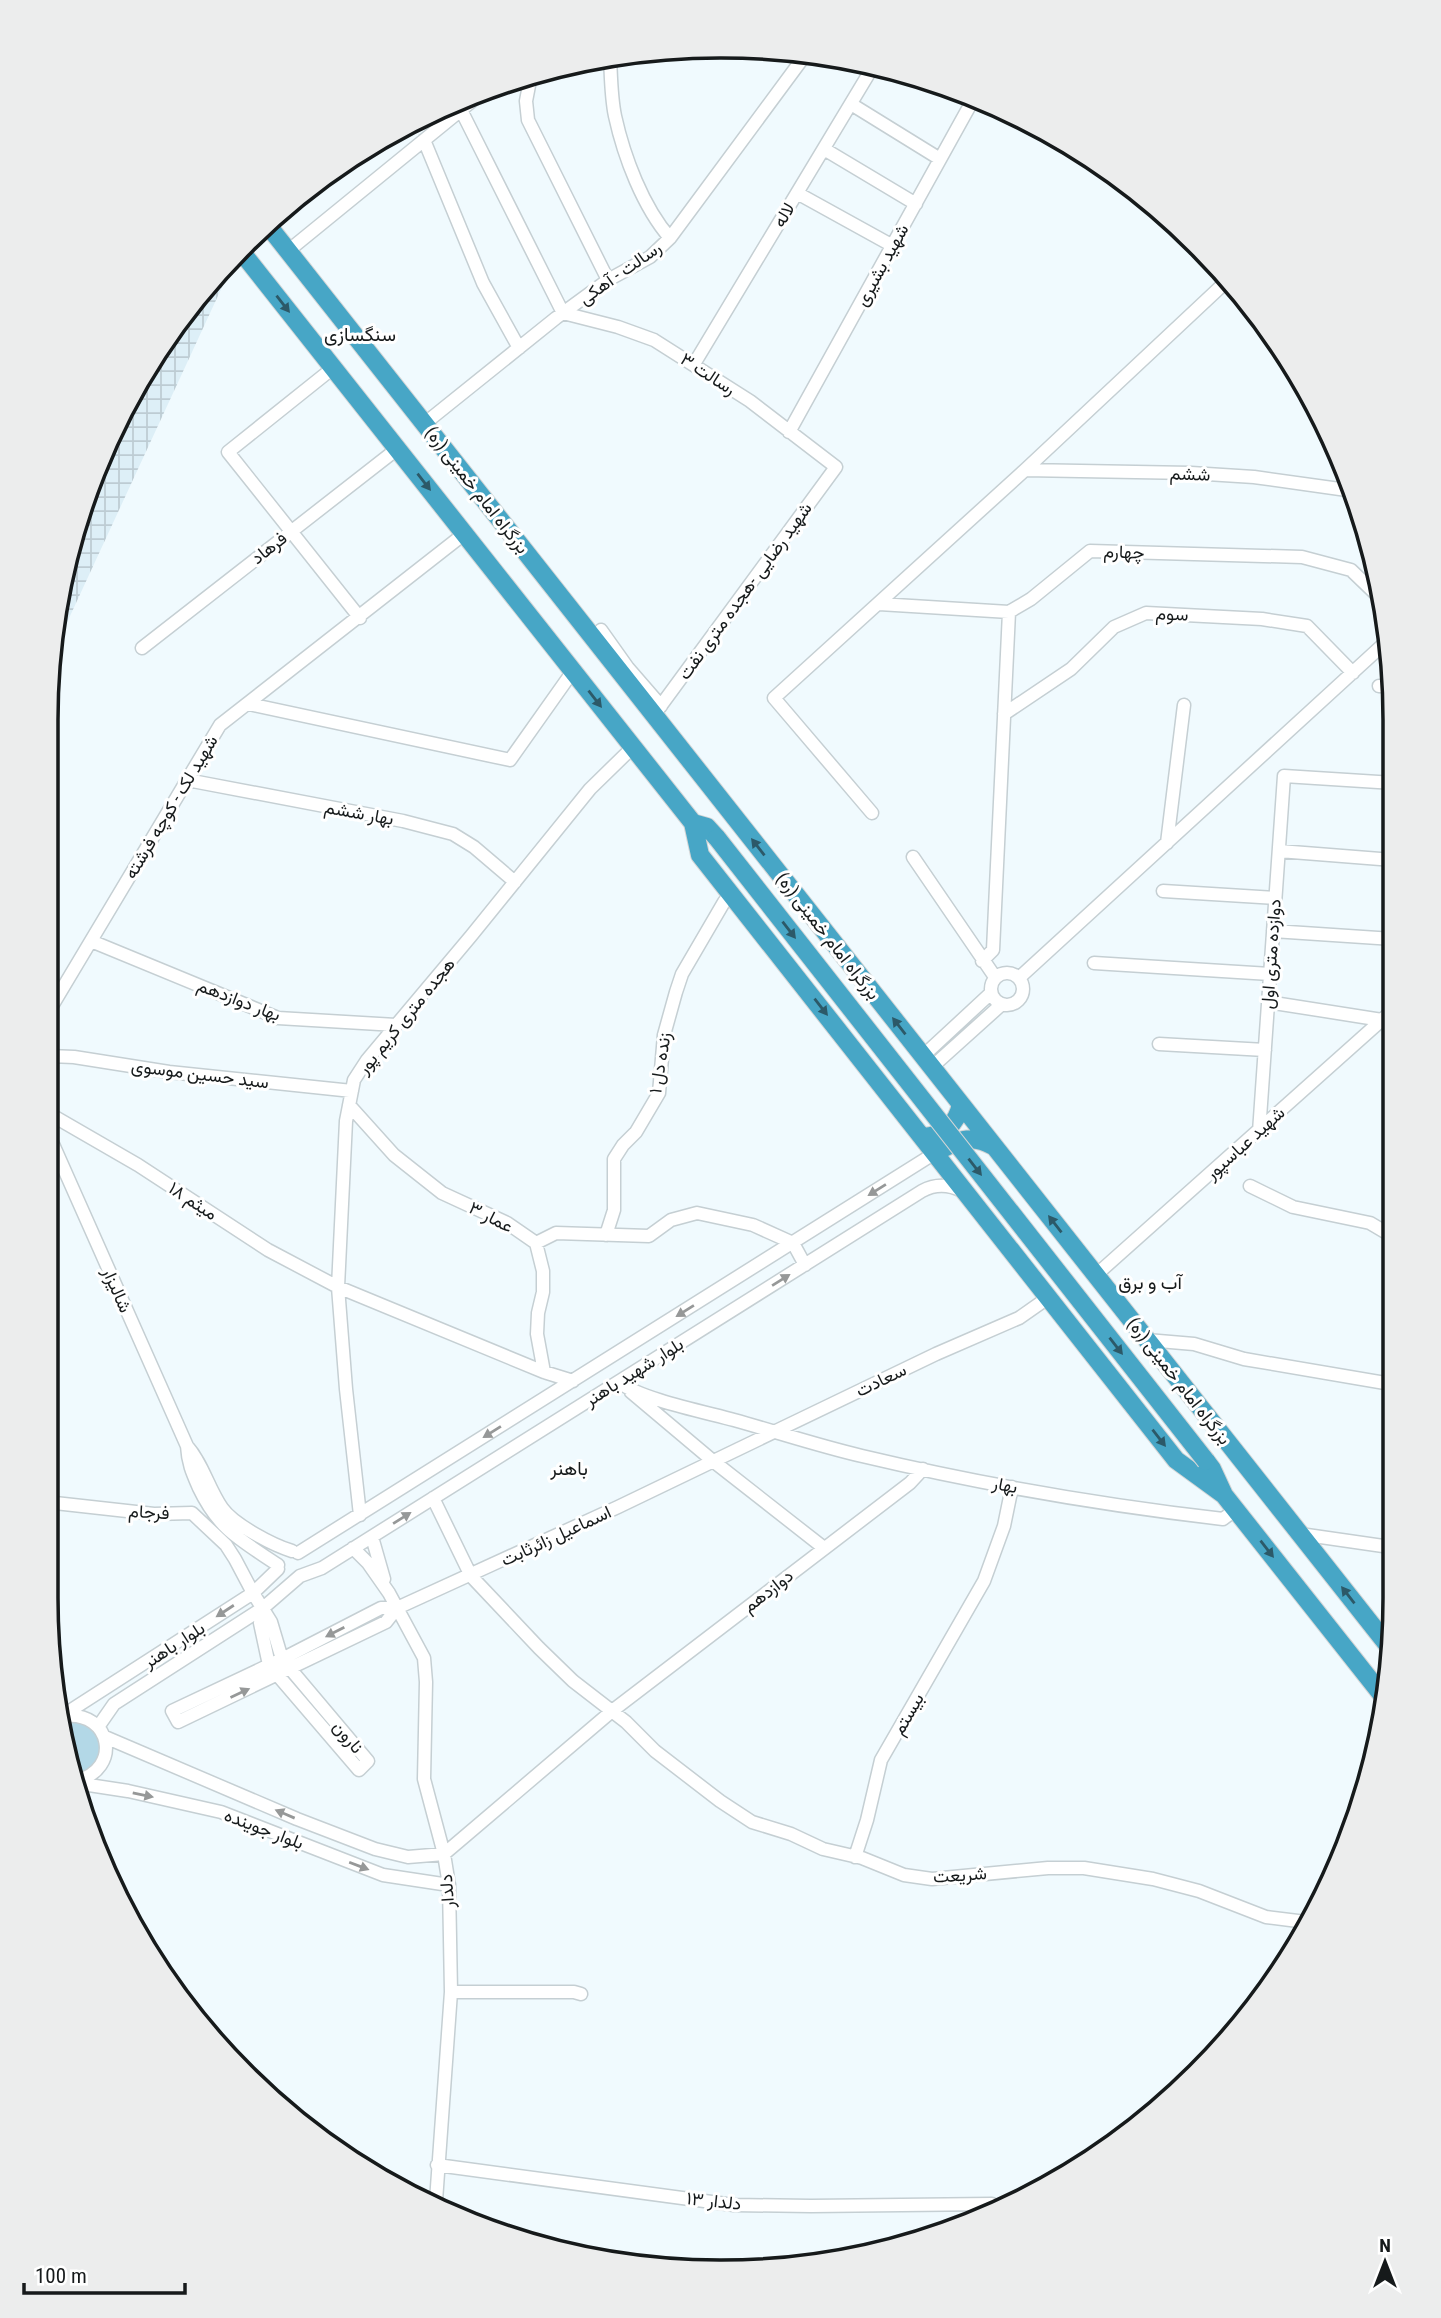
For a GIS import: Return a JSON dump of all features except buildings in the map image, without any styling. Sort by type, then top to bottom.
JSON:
[{"type":"highway","name":"بزرگراه امام خمینی (ره)","points":[[273,232],[424,424],[657,711],[927,1061],[1382,1638]]},
{"type":"highway","name":"بزرگراه امام خمینی (ره)","points":[[246,258],[692,822],[700,855],[1176,1460],[1230,1502]]},
{"type":"highway","name":"بزرگراه امام خمینی (ره)","points":[[692,822],[707,827],[717,838],[1206,1461],[1230,1502],[1377,1689]]},
{"type":"highway","points":[[923,1137],[934,1136],[946,1130],[956,1118],[961,1104]]},
{"type":"highway","points":[[935,1153],[964,1139],[983,1141],[997,1150]]},
{"type":"highway","points":[[947,1168],[952,1152],[964,1139]]},
{"type":"highway","points":[[1033,1277],[1041,1277],[1055,1271],[1073,1247]]},
{"type":"street","name":"رسالت - آهکی","points":[[424,424],[563,313],[608,281],[650,257],[670,238],[800,62]]},
{"type":"street","points":[[611,67],[615,114],[626,156],[657,223],[670,238]]},
{"type":"street","name":"لاله","points":[[694,365],[868,74]]},
{"type":"street","points":[[529,86],[526,101],[528,120],[608,281]]},
{"type":"street","points":[[851,104],[940,159]]},
{"type":"street","name":"شهید بشیری","points":[[789,432],[969,106]]},
{"type":"street","points":[[461,111],[563,313]]},
{"type":"street","points":[[288,251],[459,112]]},
{"type":"street","points":[[424,139],[483,283],[519,348]]},
{"type":"street","points":[[824,149],[916,204]]},
{"type":"street","points":[[797,193],[892,246]]},
{"type":"street","points":[[872,813],[775,698],[1221,286]]},
{"type":"street","name":"رسالت ۳","points":[[563,313],[643,335],[750,401],[836,467]]},
{"type":"street","points":[[333,368],[228,452],[360,618]]},
{"type":"street","name":"فرهاد","points":[[142,648],[397,449]]},
{"type":"street","name":"شهید رضایی -هجده متری نفت","points":[[657,711],[836,467]]},
{"type":"street","name":"ششم","points":[[1025,470],[1191,473],[1254,477],[1341,489]]},
{"type":"street","name":"شهید لک - کوچه فرشته","points":[[58,996],[220,725],[464,534]]},
{"type":"street","name":"چهارم","points":[[1009,612],[1031,599],[1090,551],[1302,557],[1351,570],[1370,589]]},
{"type":"street","points":[[879,604],[1009,612],[993,950],[982,961]]},
{"type":"street","name":"سوم","points":[[1004,714],[1071,669],[1114,627],[1146,613],[1262,619],[1307,626],[1353,673]]},
{"type":"street","points":[[601,630],[657,711]]},
{"type":"street","points":[[1020,977],[1379,648]]},
{"type":"street","points":[[248,704],[510,760],[573,671]]},
{"type":"street","points":[[1167,843],[1184,705]]},
{"type":"street","name":"هجده متری کریم پور","points":[[360,1515],[338,1287],[346,1121],[354,1080],[367,1060],[590,789],[633,747]]},
{"type":"street","name":"دوازده متری اول","points":[[1259,1132],[1284,776],[1383,782]]},
{"type":"street","name":"بهار ششم","points":[[187,780],[403,821],[453,834],[474,847],[515,882]]},
{"type":"street","points":[[1279,851],[1383,859]]},
{"type":"street","points":[[913,857],[995,977]]},
{"type":"street","points":[[1163,891],[1275,898]]},
{"type":"street","name":"زنده دل ۱","points":[[606,1235],[614,1210],[614,1159],[622,1145],[636,1132],[659,1093],[664,1035],[682,974],[731,893]]},
{"type":"street","points":[[1273,932],[1383,938]]},
{"type":"street","name":"بهار دوازدهم","points":[[91,941],[278,1018],[396,1025]]},
{"type":"street","points":[[1094,963],[1270,974]]},
{"type":"street","points":[[1005,972],[1020,977],[1024,987],[1021,998],[1013,1004],[1002,1004],[993,998],[991,987],[995,977],[1005,972]]},
{"type":"street","points":[[927,1061],[991,993]]},
{"type":"street","points":[[1268,1002],[1382,1020]]},
{"type":"street","points":[[927,1061],[1002,1004]]},
{"type":"street","name":"شهید عباسپور","points":[[1096,1275],[1382,1020]]},
{"type":"street","points":[[1158,1044],[1265,1050]]},
{"type":"street","name":"سید حسین موسوی","points":[[58,1056],[169,1072],[352,1091]]},
{"type":"street","name":"عمار ۳","points":[[349,1105],[394,1155],[442,1193],[507,1223],[536,1243]]},
{"type":"street","name":"میثم ۱۸","points":[[58,1120],[138,1165],[268,1250],[338,1287],[544,1373],[573,1381]]},
{"type":"street","name":"بلوار شهید باهنر","points":[[295,1552],[360,1515],[935,1153]]},
{"type":"street","name":"شالیزار","points":[[58,1156],[187,1446],[195,1455],[219,1522],[278,1567]]},
{"type":"street","name":"بلوار شهید باهنر","points":[[300,1576],[322,1568],[624,1386],[743,1304],[927,1188],[949,1186],[969,1197]]},
{"type":"street","points":[[1250,1186],[1293,1207],[1370,1223],[1383,1231]]},
{"type":"street","points":[[544,1373],[537,1334],[543,1271],[536,1243],[556,1233],[649,1236],[671,1220],[697,1213],[753,1225],[793,1243],[805,1265]]},
{"type":"street","points":[[730,1283],[743,1304]]},
{"type":"street","name":"سعادت","points":[[713,1461],[936,1354],[1019,1318],[1049,1297]]},
{"type":"street","points":[[1147,1340],[1194,1344],[1244,1359],[1383,1383]]},
{"type":"street","points":[[624,1386],[713,1461],[824,1548]]},
{"type":"street","name":"بهار","points":[[624,1386],[860,1456],[1012,1487],[1135,1509],[1223,1520],[1230,1502]]},
{"type":"street","name":"اسماعیل زائرثابت","points":[[273,1670],[381,1608],[397,1608],[471,1576],[713,1461]]},
{"type":"street","name":"دوازدهم","points":[[444,1854],[612,1711],[911,1483],[923,1469]]},
{"type":"street","name":"بیستم","points":[[855,1857],[881,1760],[984,1581],[1004,1526],[1012,1487]]},
{"type":"street","name":"شریعت","points":[[433,1499],[471,1576],[539,1648],[573,1681],[626,1722],[655,1751],[752,1822],[823,1849],[855,1857],[904,1875],[932,1879],[1048,1868],[1084,1868],[1199,1891],[1266,1917],[1298,1921]]},
{"type":"street","name":"فرجام","points":[[58,1503],[154,1514],[192,1513],[226,1545],[263,1608]]},
{"type":"street","points":[[192,1513],[213,1503]]},
{"type":"street","name":"شالیزار","points":[[213,1503],[239,1525],[295,1552]]},
{"type":"street","points":[[1300,1534],[1383,1546]]},
{"type":"street","points":[[372,1537],[389,1593]]},
{"type":"street","points":[[353,1548],[368,1563],[389,1593]]},
{"type":"street","points":[[295,1552],[305,1563],[304,1570],[300,1576],[287,1578],[278,1567],[280,1558],[285,1553],[295,1552]]},
{"type":"street","name":"بلوار باهنر","points":[[68,1713],[253,1593],[278,1567]]},
{"type":"street","name":"بلوار باهنر","points":[[102,1732],[114,1704],[263,1608],[300,1576]]},
{"type":"street","name":"دلدار","points":[[389,1593],[424,1658],[424,1779],[444,1854],[449,1885],[451,1992],[436,2196]]},
{"type":"street","name":"نارون","points":[[263,1608],[286,1664],[368,1761],[359,1770],[273,1670],[260,1623],[263,1608]]},
{"type":"street","points":[[273,1670],[178,1722],[172,1711],[273,1670]]},
{"type":"street","name":"بلوار جوینده","points":[[68,1715],[91,1720],[102,1732],[297,1819],[375,1849],[408,1857],[444,1854]]},
{"type":"street","points":[[83,1780],[98,1771],[105,1759],[102,1732]]},
{"type":"street","name":"بلوار جوینده","points":[[84,1783],[221,1812],[383,1875],[449,1885]]},
{"type":"street","points":[[451,1992],[581,1994]]},
{"type":"street","name":"دلدار ۱۳","points":[[438,2165],[734,2205],[987,2204]]},
{"type":"shaded area","points":[[225,281],[64,629],[63,637],[70,591],[80,549],[108,467],[126,427],[169,352]]},
{"type":"shaded area","points":[[69,1722],[86,1726],[99,1740],[99,1757],[94,1765],[81,1773],[70,1727]]},
{"type":"district","name":"سنگسازی","points":[[360,334]]},
{"type":"district","name":"آب و برق","points":[[1150,1282]]},
{"type":"district","name":"باهنر","points":[[569,1468]]}]
